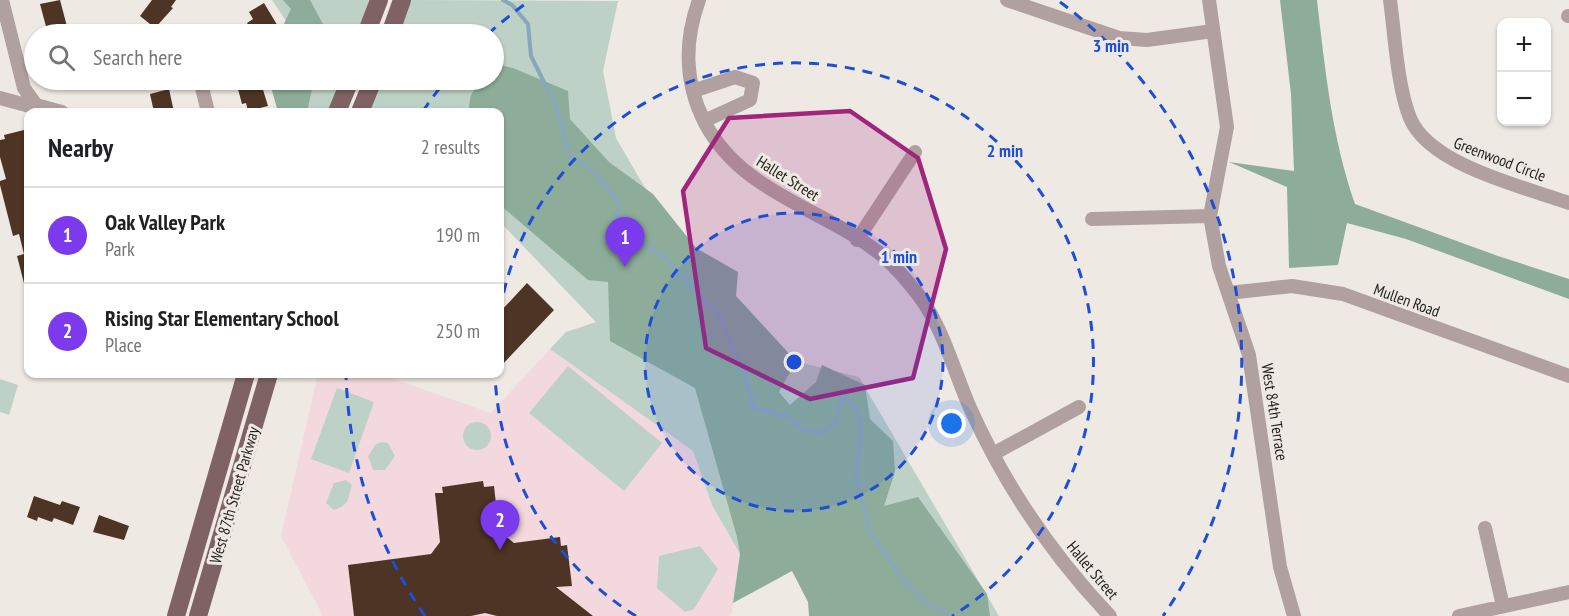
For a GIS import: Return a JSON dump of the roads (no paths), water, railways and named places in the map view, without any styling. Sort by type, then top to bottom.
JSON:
[{"type":"main road","points":[[370,24],[379,0]]},
{"type":"main road","points":[[394,24],[402,0]]},
{"type":"main road","points":[[339,108],[346,90]]},
{"type":"main road","points":[[362,108],[369,90]]},
{"type":"main road","name":"West 87th Street Parkway","points":[[176,616],[245,378]]},
{"type":"main road","name":"West 87th Street Parkway","points":[[198,616],[269,378]]},
{"type":"street","points":[[2,0],[24,88]]},
{"type":"street","name":"Hallet Street","points":[[699,0],[686,55],[693,91],[704,121],[718,143],[754,178],[884,257],[915,290],[930,313],[971,410],[993,454],[1048,543],[1110,616]]},
{"type":"street","name":"West 84th Terrace","points":[[1209,0],[1227,127],[1210,216],[1219,266],[1249,355],[1280,567],[1294,616]]},
{"type":"street","name":"Greenwood Circle","points":[[1390,0],[1403,90],[1410,118],[1422,138],[1444,156],[1463,165],[1569,203]]},
{"type":"street","points":[[1011,1],[1119,38],[1147,40],[1213,31]]},
{"type":"street","points":[[693,91],[735,77],[753,83],[750,100],[704,121]]},
{"type":"street","points":[[25,90],[36,108]]},
{"type":"street","points":[[202,90],[206,108]]},
{"type":"street","points":[[0,98],[34,108]]},
{"type":"street","points":[[857,240],[915,152]]},
{"type":"street","points":[[1092,219],[1210,216]]},
{"type":"street","name":"Mullen Road","points":[[1228,293],[1292,286],[1343,294],[1569,376]]},
{"type":"street","points":[[993,454],[1079,407]]},
{"type":"street","points":[[1485,528],[1503,606]]},
{"type":"street","points":[[1459,616],[1569,592]]},
{"type":"waterway","points":[[503,0],[512,5],[528,24],[531,56],[557,108],[569,155],[592,170],[617,200],[619,232],[665,257],[719,316],[745,375],[754,408],[788,417],[803,430],[824,432],[835,423],[843,396],[858,412],[861,432],[856,479],[870,532],[897,571],[926,603],[952,616]]},
{"type":"place","name":"Oak Valley Park","points":[[625,267]]},
{"type":"place","name":"Rising Star Elementary School","points":[[500,550]]}]
